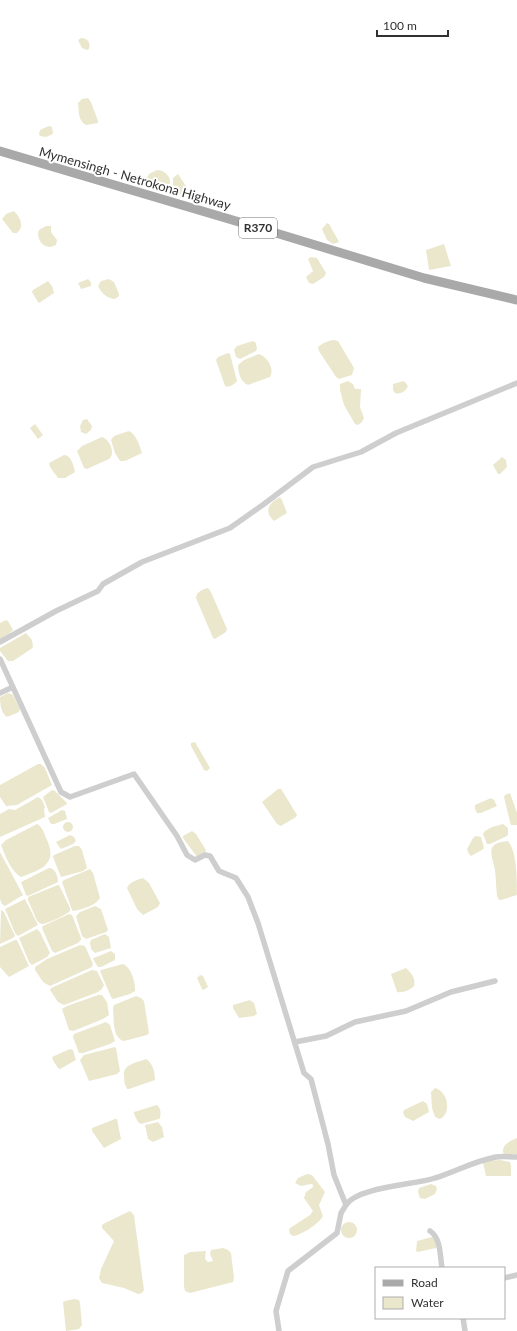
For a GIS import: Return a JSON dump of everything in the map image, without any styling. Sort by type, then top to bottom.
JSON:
[{"type":"main road","name":"Mymensingh - Netrokona Highway","points":[[0,151],[424,278],[517,300]]},
{"type":"street","points":[[0,642],[56,611],[98,591],[103,584],[142,562],[230,528],[313,467],[361,452],[396,433],[517,383]]},
{"type":"street","points":[[0,659],[61,792],[70,797],[134,774],[177,836],[187,855],[195,860],[208,855],[219,871],[236,878],[248,897],[258,923],[304,1073],[311,1079],[328,1144],[334,1175],[346,1205]]},
{"type":"street","points":[[0,693],[13,687]]},
{"type":"street","points":[[295,1042],[326,1036],[355,1022],[406,1011],[451,992],[496,982]]},
{"type":"street","points":[[279,1331],[276,1311],[288,1271],[337,1233],[341,1212],[349,1201],[362,1194],[434,1178],[497,1156],[517,1157]]},
{"type":"street","points":[[430,1231],[437,1239],[442,1267]]},
{"type":"street","points":[[505,1278],[517,1275]]},
{"type":"street","points":[[463,1319],[465,1331]]},
{"type":"water","points":[[81,38],[88,41],[89,49],[87,50],[82,48],[78,40]]},
{"type":"water","points":[[88,98],[91,102],[98,123],[86,125],[80,118],[78,103],[82,99]]},
{"type":"water","points":[[49,126],[52,127],[53,134],[46,137],[40,136],[40,130]]},
{"type":"water","points":[[157,170],[166,173],[170,181],[169,187],[161,190],[155,190],[152,188],[147,178],[149,174]]},
{"type":"water","points":[[178,174],[186,186],[188,193],[176,193],[173,178]]},
{"type":"water","points":[[14,211],[21,222],[21,227],[17,233],[13,233],[2,219],[6,214]]},
{"type":"water","points":[[327,223],[339,242],[333,244],[327,240],[322,229]]},
{"type":"water","points":[[46,226],[51,226],[51,232],[57,240],[56,245],[52,247],[44,245],[38,237],[39,230]]},
{"type":"water","points":[[444,244],[451,266],[429,270],[426,250]]},
{"type":"water","points":[[311,257],[317,258],[326,273],[324,277],[313,284],[309,283],[306,277],[313,271],[308,259]]},
{"type":"water","points":[[88,279],[91,282],[91,286],[81,289],[78,283]]},
{"type":"water","points":[[109,279],[114,282],[119,294],[119,296],[115,299],[105,295],[98,286],[101,281]]},
{"type":"water","points":[[48,281],[52,286],[54,293],[39,303],[32,292]]},
{"type":"water","points":[[333,340],[338,341],[354,368],[352,375],[339,379],[336,377],[319,351],[318,347],[325,342]]},
{"type":"water","points":[[253,341],[256,343],[256,351],[240,359],[236,357],[234,350],[237,346]]},
{"type":"water","points":[[228,353],[230,354],[237,381],[232,385],[225,386],[216,360],[218,357]]},
{"type":"water","points":[[259,354],[267,360],[271,367],[272,370],[270,377],[248,385],[243,382],[240,377],[238,365],[244,360]]},
{"type":"water","points":[[348,381],[353,384],[355,389],[361,389],[360,407],[364,418],[358,425],[355,424],[344,405],[340,390],[340,384]]},
{"type":"water","points":[[404,381],[408,386],[406,389],[401,393],[395,393],[393,390],[393,384]]},
{"type":"water","points":[[87,419],[92,426],[91,430],[86,434],[81,432],[80,426],[83,420]]},
{"type":"water","points":[[35,424],[43,435],[38,439],[30,428]]},
{"type":"water","points":[[129,431],[136,437],[142,453],[125,461],[120,461],[115,453],[111,440],[114,436]]},
{"type":"water","points":[[102,437],[110,444],[112,450],[111,456],[109,459],[87,469],[84,468],[77,451],[82,446]]},
{"type":"water","points":[[64,455],[69,457],[75,472],[65,478],[58,478],[50,467],[49,463]]},
{"type":"water","points":[[502,457],[506,460],[507,467],[500,474],[498,474],[493,465]]},
{"type":"water","points":[[280,497],[287,513],[274,521],[268,511],[270,505]]},
{"type":"water","points":[[207,588],[211,592],[227,629],[226,632],[215,639],[213,638],[196,598],[201,590]]},
{"type":"water","points":[[6,620],[13,630],[5,637],[0,639],[0,623]]},
{"type":"water","points":[[26,633],[32,640],[33,647],[13,661],[8,661],[0,651],[0,648]]},
{"type":"water","points":[[8,693],[13,695],[20,709],[19,712],[7,717],[2,711],[0,697]]},
{"type":"water","points":[[195,742],[210,768],[207,771],[204,770],[191,746],[191,743]]},
{"type":"water","points":[[38,764],[41,764],[45,768],[52,785],[17,805],[6,806],[0,797],[0,785]]},
{"type":"water","points":[[278,789],[281,789],[297,815],[281,826],[277,824],[262,802]]},
{"type":"water","points":[[52,790],[55,791],[67,804],[51,813],[49,812],[43,797]]},
{"type":"water","points":[[510,793],[517,813],[517,825],[511,825],[504,797]]},
{"type":"water","points":[[38,797],[42,800],[45,807],[45,817],[0,837],[0,814],[9,809],[15,810]]},
{"type":"water","points":[[491,798],[497,806],[481,813],[477,813],[475,805]]},
{"type":"water","points":[[62,810],[65,811],[67,819],[51,824],[48,818]]},
{"type":"water","points":[[66,822],[70,822],[72,823],[72,831],[66,832],[63,829],[63,825]]},
{"type":"water","points":[[37,824],[41,827],[50,848],[49,860],[41,869],[21,877],[17,875],[11,867],[1,845],[6,840]]},
{"type":"water","points":[[503,824],[508,828],[508,835],[487,844],[483,834],[485,831]]},
{"type":"water","points":[[192,831],[196,834],[206,850],[205,853],[197,857],[183,838],[183,836]]},
{"type":"water","points":[[70,835],[74,837],[76,841],[73,844],[61,849],[56,842]]},
{"type":"water","points":[[476,836],[481,837],[484,848],[471,856],[467,849],[473,838]]},
{"type":"water","points":[[508,841],[515,858],[517,895],[499,900],[497,896],[495,870],[491,851],[495,844]]},
{"type":"water","points":[[75,846],[79,846],[82,850],[87,868],[83,871],[61,877],[53,857],[54,855]]},
{"type":"water","points":[[0,852],[23,895],[5,906],[2,904],[0,899]]},
{"type":"water","points":[[49,868],[53,869],[56,873],[58,882],[28,896],[26,895],[21,882]]},
{"type":"water","points":[[90,869],[93,873],[100,898],[92,905],[74,911],[72,910],[62,882]]},
{"type":"water","points":[[143,878],[149,883],[160,903],[158,907],[143,915],[137,909],[127,888],[131,883]]},
{"type":"water","points":[[59,885],[70,911],[53,921],[41,924],[37,921],[28,897]]},
{"type":"water","points":[[25,899],[38,925],[18,936],[15,933],[5,909]]},
{"type":"water","points":[[95,906],[101,909],[108,930],[86,939],[82,936],[76,916],[80,912]]},
{"type":"water","points":[[1,910],[4,912],[15,936],[0,944]]},
{"type":"water","points":[[69,914],[72,915],[81,940],[78,943],[55,953],[52,951],[42,928],[43,926]]},
{"type":"water","points":[[37,929],[40,932],[50,953],[47,957],[32,965],[29,962],[19,938]]},
{"type":"water","points":[[105,934],[109,937],[111,948],[95,953],[91,949],[91,940]]},
{"type":"water","points":[[17,940],[29,966],[9,977],[0,967],[0,947]]},
{"type":"water","points":[[80,945],[85,946],[93,964],[92,967],[50,986],[43,982],[35,970],[35,967],[47,959]]},
{"type":"water","points":[[111,951],[115,954],[115,960],[98,967],[93,959]]},
{"type":"water","points":[[123,964],[128,968],[132,976],[135,984],[135,991],[113,999],[100,971]]},
{"type":"water","points":[[406,968],[414,978],[414,986],[406,991],[397,992],[391,974]]},
{"type":"water","points":[[92,970],[97,971],[104,985],[102,989],[98,992],[64,1005],[58,1002],[50,990],[51,988]]},
{"type":"water","points":[[200,975],[203,976],[208,987],[203,990],[197,978]]},
{"type":"water","points":[[98,995],[102,995],[107,1002],[109,1015],[103,1019],[73,1031],[69,1030],[62,1009]]},
{"type":"water","points":[[136,996],[144,1001],[149,1033],[147,1035],[124,1041],[117,1036],[113,1008],[114,1005]]},
{"type":"water","points":[[250,1000],[254,1003],[257,1014],[254,1016],[239,1018],[233,1008],[233,1005]]},
{"type":"water","points":[[106,1022],[110,1025],[115,1041],[83,1053],[79,1053],[73,1037],[74,1034]]},
{"type":"water","points":[[115,1047],[120,1071],[117,1074],[89,1081],[80,1060],[84,1055]]},
{"type":"water","points":[[70,1049],[73,1050],[76,1060],[60,1069],[58,1068],[52,1057]]},
{"type":"water","points":[[146,1059],[152,1066],[155,1080],[127,1089],[124,1080],[125,1069],[130,1065]]},
{"type":"water","points":[[435,1088],[443,1093],[447,1102],[446,1112],[440,1119],[435,1117],[432,1108],[431,1092]]},
{"type":"water","points":[[423,1101],[427,1104],[429,1112],[413,1121],[405,1117],[403,1112],[404,1110]]},
{"type":"water","points":[[157,1105],[160,1111],[159,1119],[141,1124],[138,1122],[134,1112]]},
{"type":"water","points":[[117,1119],[121,1139],[104,1148],[92,1131],[92,1128]]},
{"type":"water","points":[[158,1122],[162,1127],[164,1137],[153,1142],[148,1139],[145,1125]]},
{"type":"water","points":[[517,1138],[517,1154],[504,1155],[504,1146],[508,1142]]},
{"type":"water","points":[[500,1160],[510,1162],[511,1176],[486,1176],[483,1163],[487,1161]]},
{"type":"water","points":[[307,1174],[312,1175],[325,1192],[319,1205],[323,1216],[310,1229],[293,1236],[290,1234],[290,1228],[310,1215],[313,1211],[304,1198],[306,1192],[313,1187],[313,1185],[301,1186],[295,1183],[298,1178]]},
{"type":"water","points":[[431,1184],[436,1186],[437,1189],[435,1194],[425,1199],[420,1198],[418,1192],[419,1188]]},
{"type":"water","points":[[130,1211],[134,1215],[144,1290],[142,1293],[138,1294],[124,1288],[102,1283],[99,1278],[101,1269],[114,1241],[102,1228],[102,1225]]},
{"type":"water","points":[[349,1222],[355,1224],[357,1230],[355,1236],[349,1238],[343,1236],[341,1230],[343,1224]]},
{"type":"water","points":[[432,1237],[435,1239],[436,1248],[418,1252],[416,1251],[417,1241]]},
{"type":"water","points":[[223,1248],[231,1253],[234,1278],[233,1282],[190,1293],[185,1291],[184,1255],[190,1252],[206,1251],[205,1259],[208,1262],[213,1261],[210,1254],[211,1250]]},
{"type":"water","points":[[74,1299],[79,1300],[80,1303],[82,1325],[79,1329],[66,1331],[63,1302]]}]
